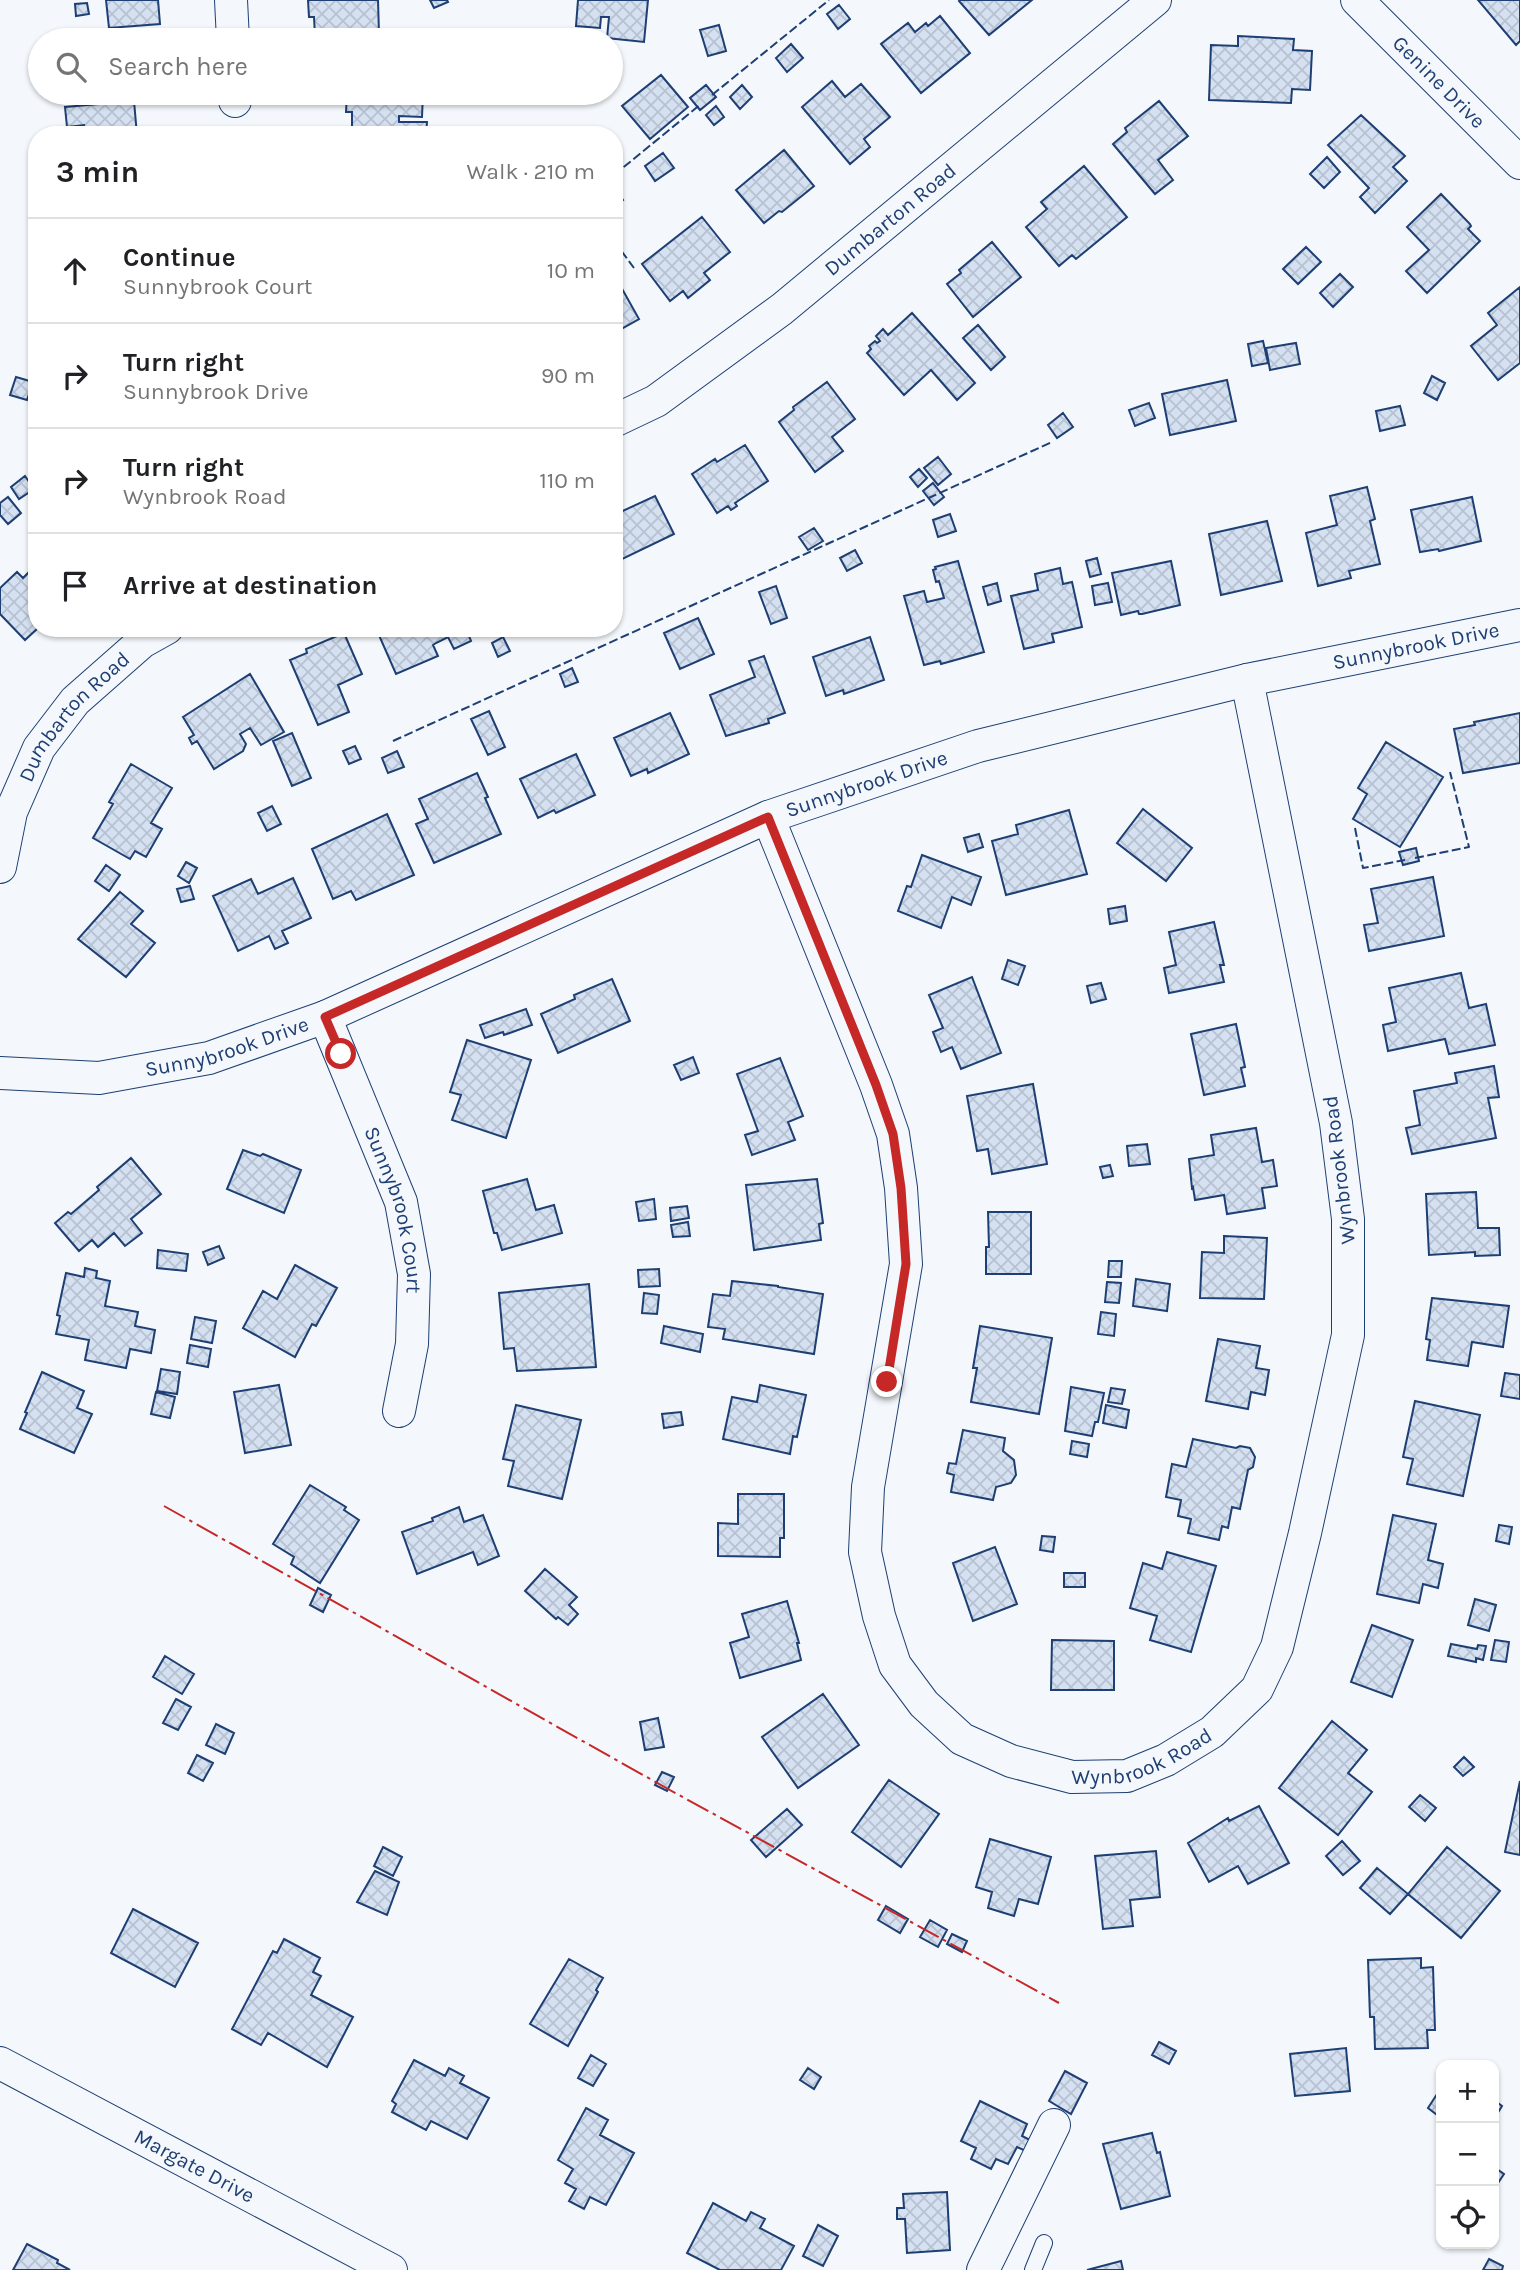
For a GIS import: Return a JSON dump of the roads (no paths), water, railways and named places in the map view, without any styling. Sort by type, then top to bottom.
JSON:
[{"type":"street","points":[[231,0],[232,28]]},
{"type":"street","name":"Dumbarton Road","points":[[623,417],[656,401],[782,309],[1155,0]]},
{"type":"street","name":"Genine Drive","points":[[1357,0],[1520,163]]},
{"type":"street","name":"Sunnybrook Drive","points":[[0,1073],[99,1078],[209,1058],[325,1017],[768,817],[978,746],[1247,680],[1520,625]]},
{"type":"street","name":"Dumbarton Road","points":[[0,867],[11,812],[39,748],[75,701],[151,637]]},
{"type":"street","name":"Wynbrook Road","points":[[768,817],[876,1085],[893,1134],[901,1188],[906,1264],[869,1487],[865,1552],[879,1616],[895,1665],[924,1704],[962,1739],[1011,1761],[1072,1777],[1126,1776],[1166,1760],[1212,1732],[1257,1689],[1277,1647],[1348,1335],[1348,1219],[1336,1124],[1247,680]]},
{"type":"street","name":"Sunnybrook Court","points":[[325,1017],[401,1202],[414,1274],[412,1344],[399,1411]]},
{"type":"street","name":"Margate Drive","points":[[0,2063],[391,2270]]},
{"type":"street","points":[[983,2270],[1054,2124]]},
{"type":"lane","points":[[1033,2270],[1044,2243]]}]
